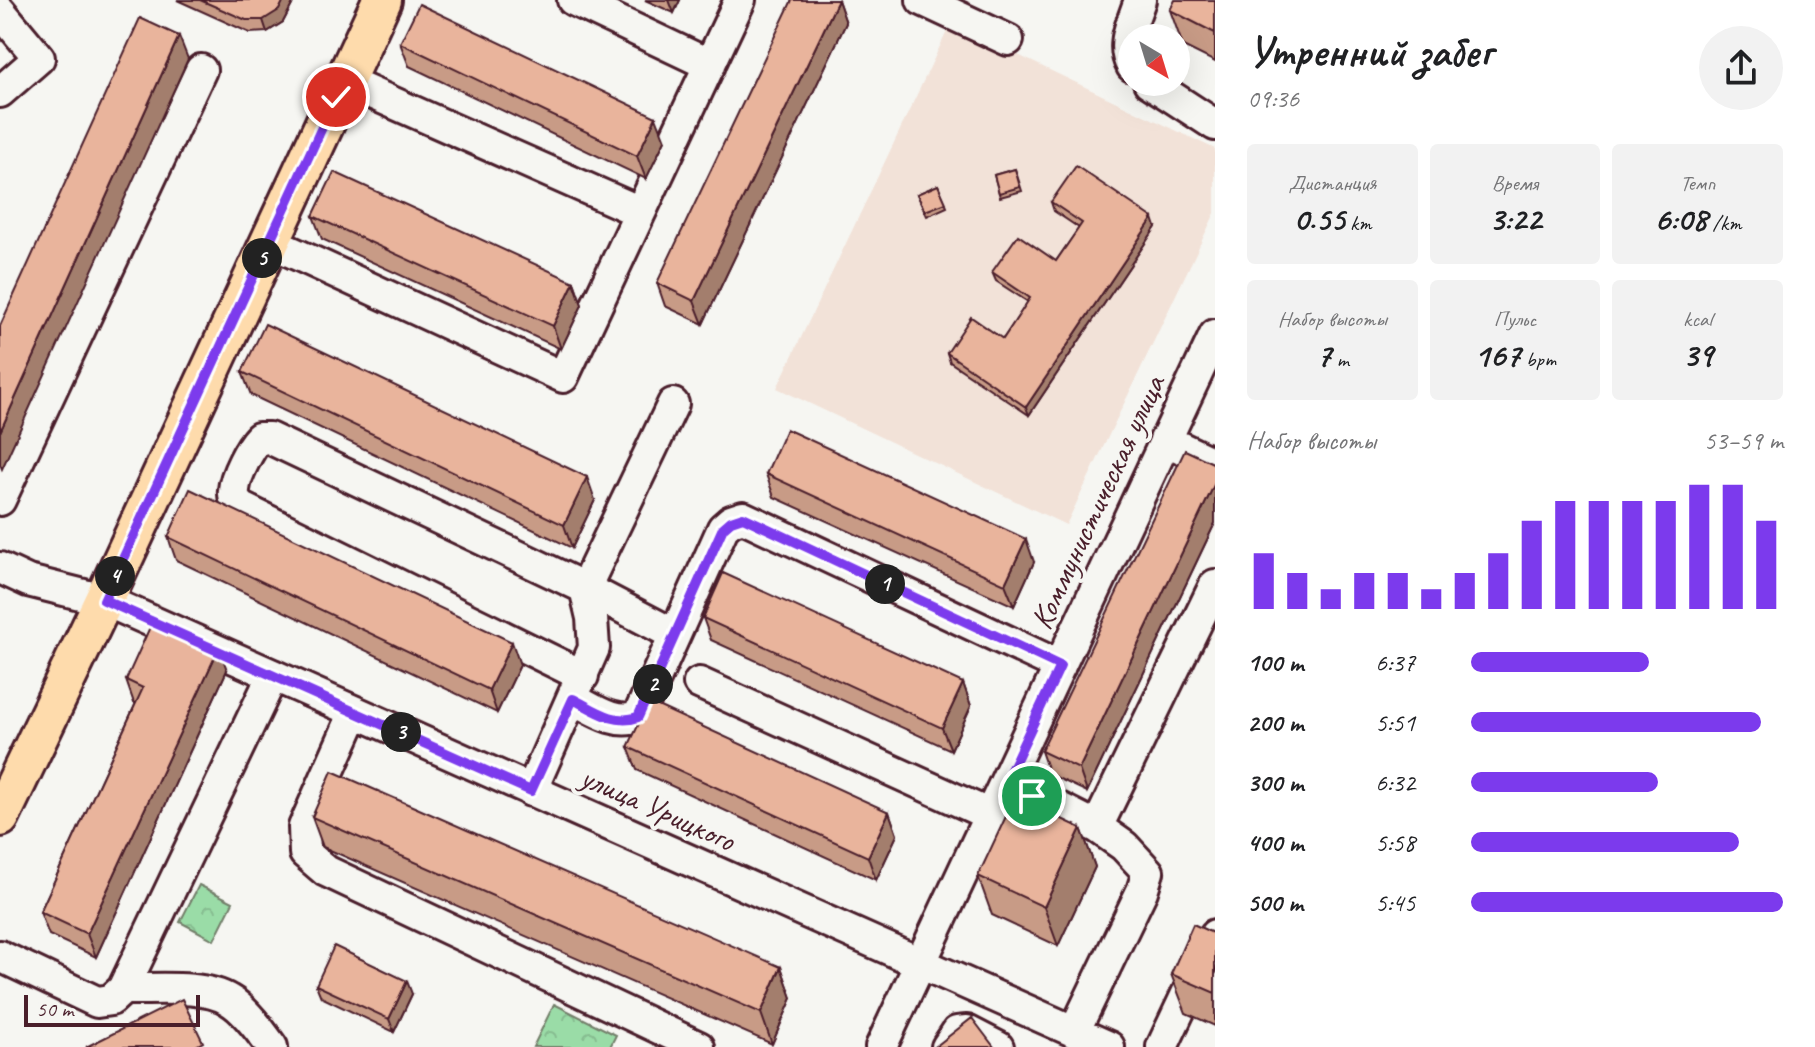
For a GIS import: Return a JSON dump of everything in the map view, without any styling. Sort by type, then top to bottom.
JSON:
[{"type":"main road","points":[[0,817],[382,0]]},
{"type":"street","points":[[573,0],[710,65]]},
{"type":"street","points":[[270,242],[563,377],[740,0]]},
{"type":"street","points":[[922,0],[1008,40]]},
{"type":"street","points":[[1132,24],[1140,0]]},
{"type":"street","points":[[0,11],[39,58],[0,92]]},
{"type":"street","points":[[0,500],[201,70]]},
{"type":"street","points":[[344,81],[640,212]]},
{"type":"street","points":[[1170,96],[1215,125]]},
{"type":"street","name":"Коммунистическая улица","points":[[881,1047],[1165,440],[1204,385],[1215,335]]},
{"type":"street","points":[[531,791],[594,648],[592,618],[585,588],[673,404]]},
{"type":"street","points":[[675,635],[585,588],[269,438],[259,438],[252,445],[234,490],[240,507],[578,688],[618,720],[638,717],[675,635],[723,528],[743,517],[1060,666]]},
{"type":"street","points":[[1165,440],[1215,464]]},
{"type":"street","name":"улица Урицкого","points":[[0,568],[28,581],[104,600],[1109,1047]]},
{"type":"street","points":[[1097,827],[1215,585]]},
{"type":"street","points":[[0,956],[97,1002],[111,1000],[123,989],[273,675]]},
{"type":"street","points":[[699,683],[990,815]]},
{"type":"street","points":[[355,712],[304,827],[305,853],[326,871],[699,1047]]},
{"type":"street","points":[[1006,781],[1097,827],[1124,846],[1148,872],[1142,891],[1074,1032]]},
{"type":"street","points":[[1162,1047],[1215,935]]},
{"type":"street","points":[[123,989],[195,990],[229,1000],[261,1031],[272,1047]]},
{"type":"street","points":[[947,1047],[957,1032],[967,1031],[998,1047]]},
{"type":"shaded area","points":[[951,23],[1215,149],[1215,213],[1066,525],[777,388]]},
{"type":"green space","points":[[199,885],[233,902],[214,940],[180,922]]},
{"type":"green space","points":[[554,1004],[616,1035],[610,1047],[533,1047]]},
{"type":"building","points":[[200,0],[284,0],[279,10],[263,20],[246,20]]},
{"type":"building","points":[[792,0],[838,0],[694,301],[657,283]]},
{"type":"building","points":[[1175,0],[1215,0],[1215,33],[1170,10]]},
{"type":"building","points":[[419,4],[656,117],[637,156],[400,43]]},
{"type":"building","points":[[140,18],[179,36],[0,432],[0,326]]},
{"type":"building","points":[[1076,166],[1153,218],[1026,407],[947,353],[971,317],[1003,339],[1030,298],[992,272],[1018,235],[1056,261],[1082,223],[1051,202]]},
{"type":"building","points":[[1015,169],[1020,187],[999,193],[994,175]]},
{"type":"building","points":[[334,172],[574,282],[553,326],[313,216]]},
{"type":"building","points":[[938,185],[946,203],[925,211],[917,194]]},
{"type":"building","points":[[265,324],[587,477],[564,525],[242,372]]},
{"type":"building","points":[[786,429],[1026,539],[1005,584],[766,474]]},
{"type":"building","points":[[1185,450],[1215,464],[1215,483],[1079,769],[1041,751]]},
{"type":"building","points":[[190,489],[512,642],[489,690],[168,537]]},
{"type":"building","points":[[723,573],[963,683],[942,728],[703,618]]},
{"type":"building","points":[[154,618],[219,648],[87,934],[40,912],[143,688],[126,680]]},
{"type":"building","points":[[649,702],[889,812],[868,857],[628,747]]},
{"type":"building","points":[[332,771],[781,967],[761,1013],[312,817]]},
{"type":"building","points":[[1015,797],[1081,828],[1044,907],[978,876]]},
{"type":"building","points":[[1193,924],[1215,934],[1215,993],[1171,974]]},
{"type":"building","points":[[334,946],[407,981],[389,1019],[316,985]]},
{"type":"building","points":[[182,999],[203,1042],[194,1047],[86,1047]]},
{"type":"building","points":[[972,1018],[994,1047],[935,1047]]},
{"type":"route","points":[[336,97],[104,600],[531,791],[573,699],[618,720],[638,717],[723,528],[743,517],[1060,666],[1006,781],[1032,796]]}]
